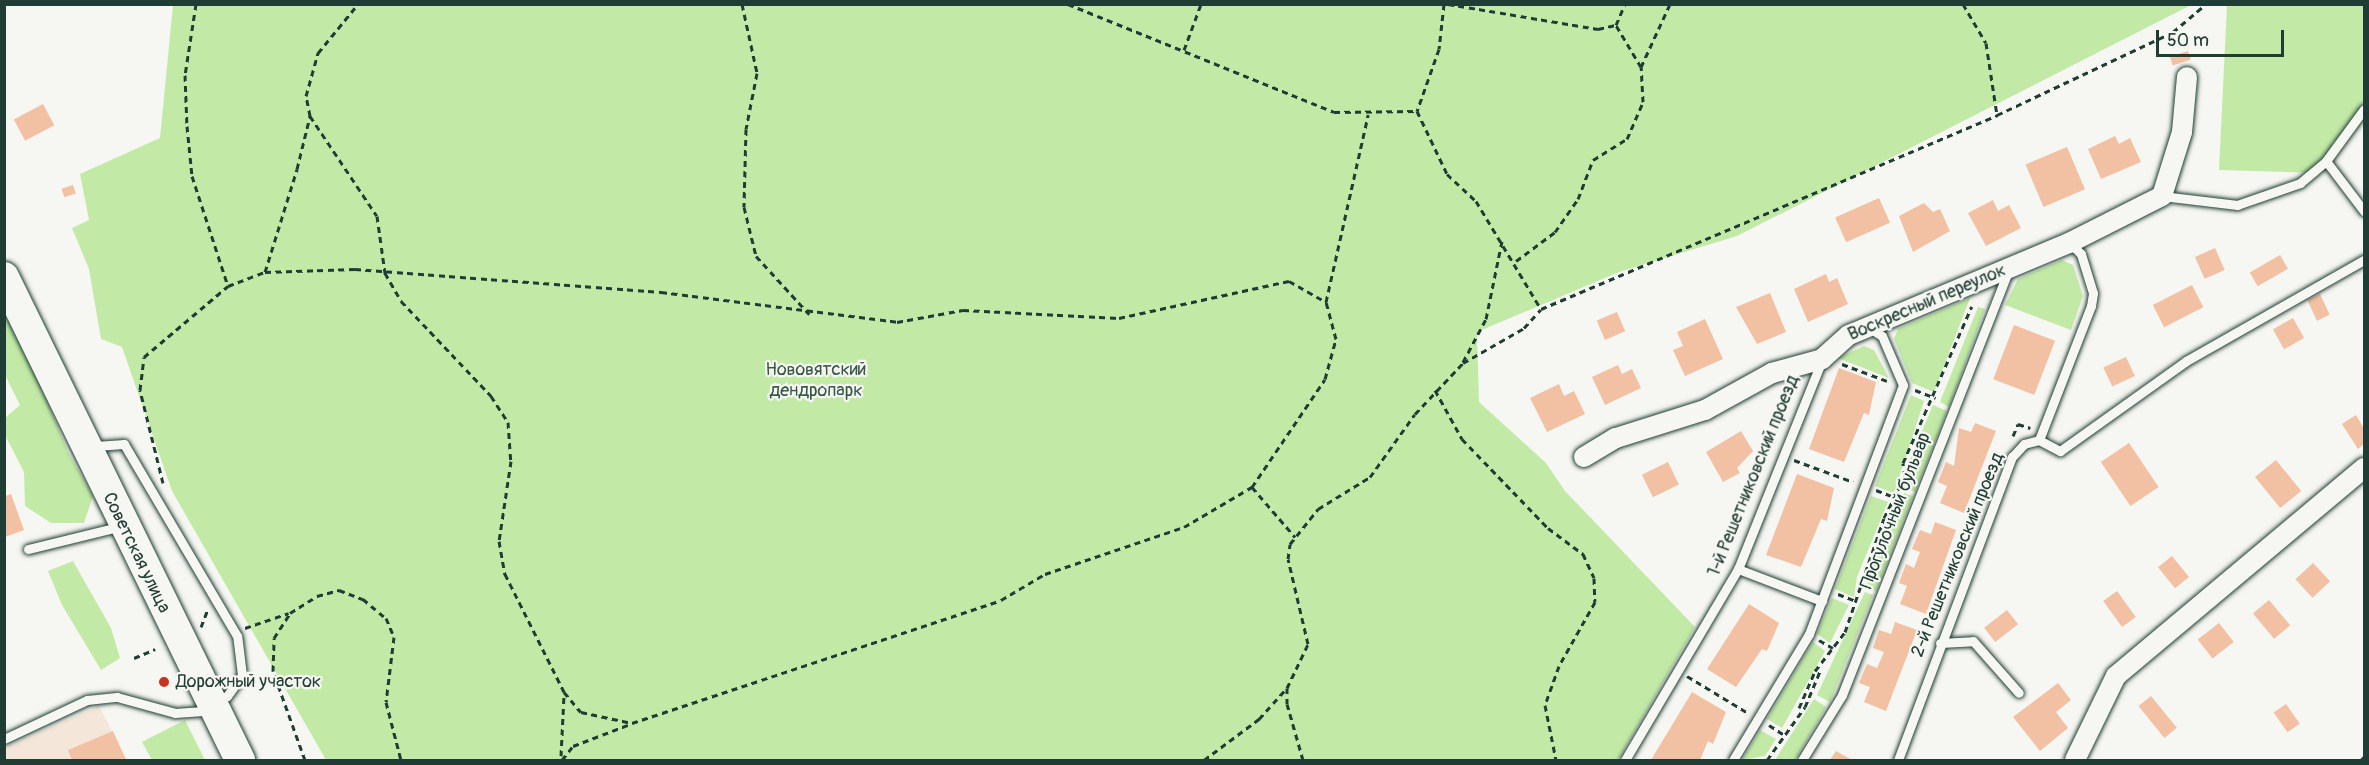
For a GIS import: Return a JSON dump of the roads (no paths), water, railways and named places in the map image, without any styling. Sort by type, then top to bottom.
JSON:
[{"type":"main road","name":"Советская улица","points":[[4,277],[122,526],[240,760]]},
{"type":"street","points":[[2162,196],[2182,132],[2187,77]]},
{"type":"street","name":"Воскресный переулок","points":[[1584,457],[1616,438],[1705,410],[1772,373],[1826,359],[1833,345],[2069,243],[2162,196]]},
{"type":"street","points":[[2075,760],[2116,676],[2364,468]]},
{"type":"lane","points":[[2162,196],[2237,205],[2300,183],[2326,161],[2364,109]]},
{"type":"lane","points":[[2326,161],[2364,211]]},
{"type":"lane","points":[[2069,243],[2081,254],[2093,293],[2038,435],[2060,451],[2186,361],[2364,260]]},
{"type":"lane","name":"Прогулочный бульвар","points":[[1802,760],[1842,695],[2009,269]]},
{"type":"lane","name":"Прогулочный бульвар","points":[[1734,760],[1754,716],[1809,634],[1903,385],[1882,336],[1869,328]]},
{"type":"lane","name":"1-й Решетниковский проезд","points":[[1625,760],[1738,569],[1826,359]]},
{"type":"lane","name":"2-й Решетниковский проезд","points":[[1898,760],[1940,643],[2012,457],[2024,444],[2038,435]]},
{"type":"lane","points":[[4,739],[87,700],[117,697],[175,713],[213,706],[242,675],[237,636],[124,444],[84,446]]},
{"type":"lane","points":[[28,549],[122,526]]},
{"type":"lane","points":[[1738,569],[1822,602]]},
{"type":"lane","points":[[1940,643],[1973,641],[2019,693]]},
{"type":"place","name":"Дорожный участок","points":[[164,682]]},
{"type":"park label","name":"Нововятский дендропарк","points":[[816,382]]}]
